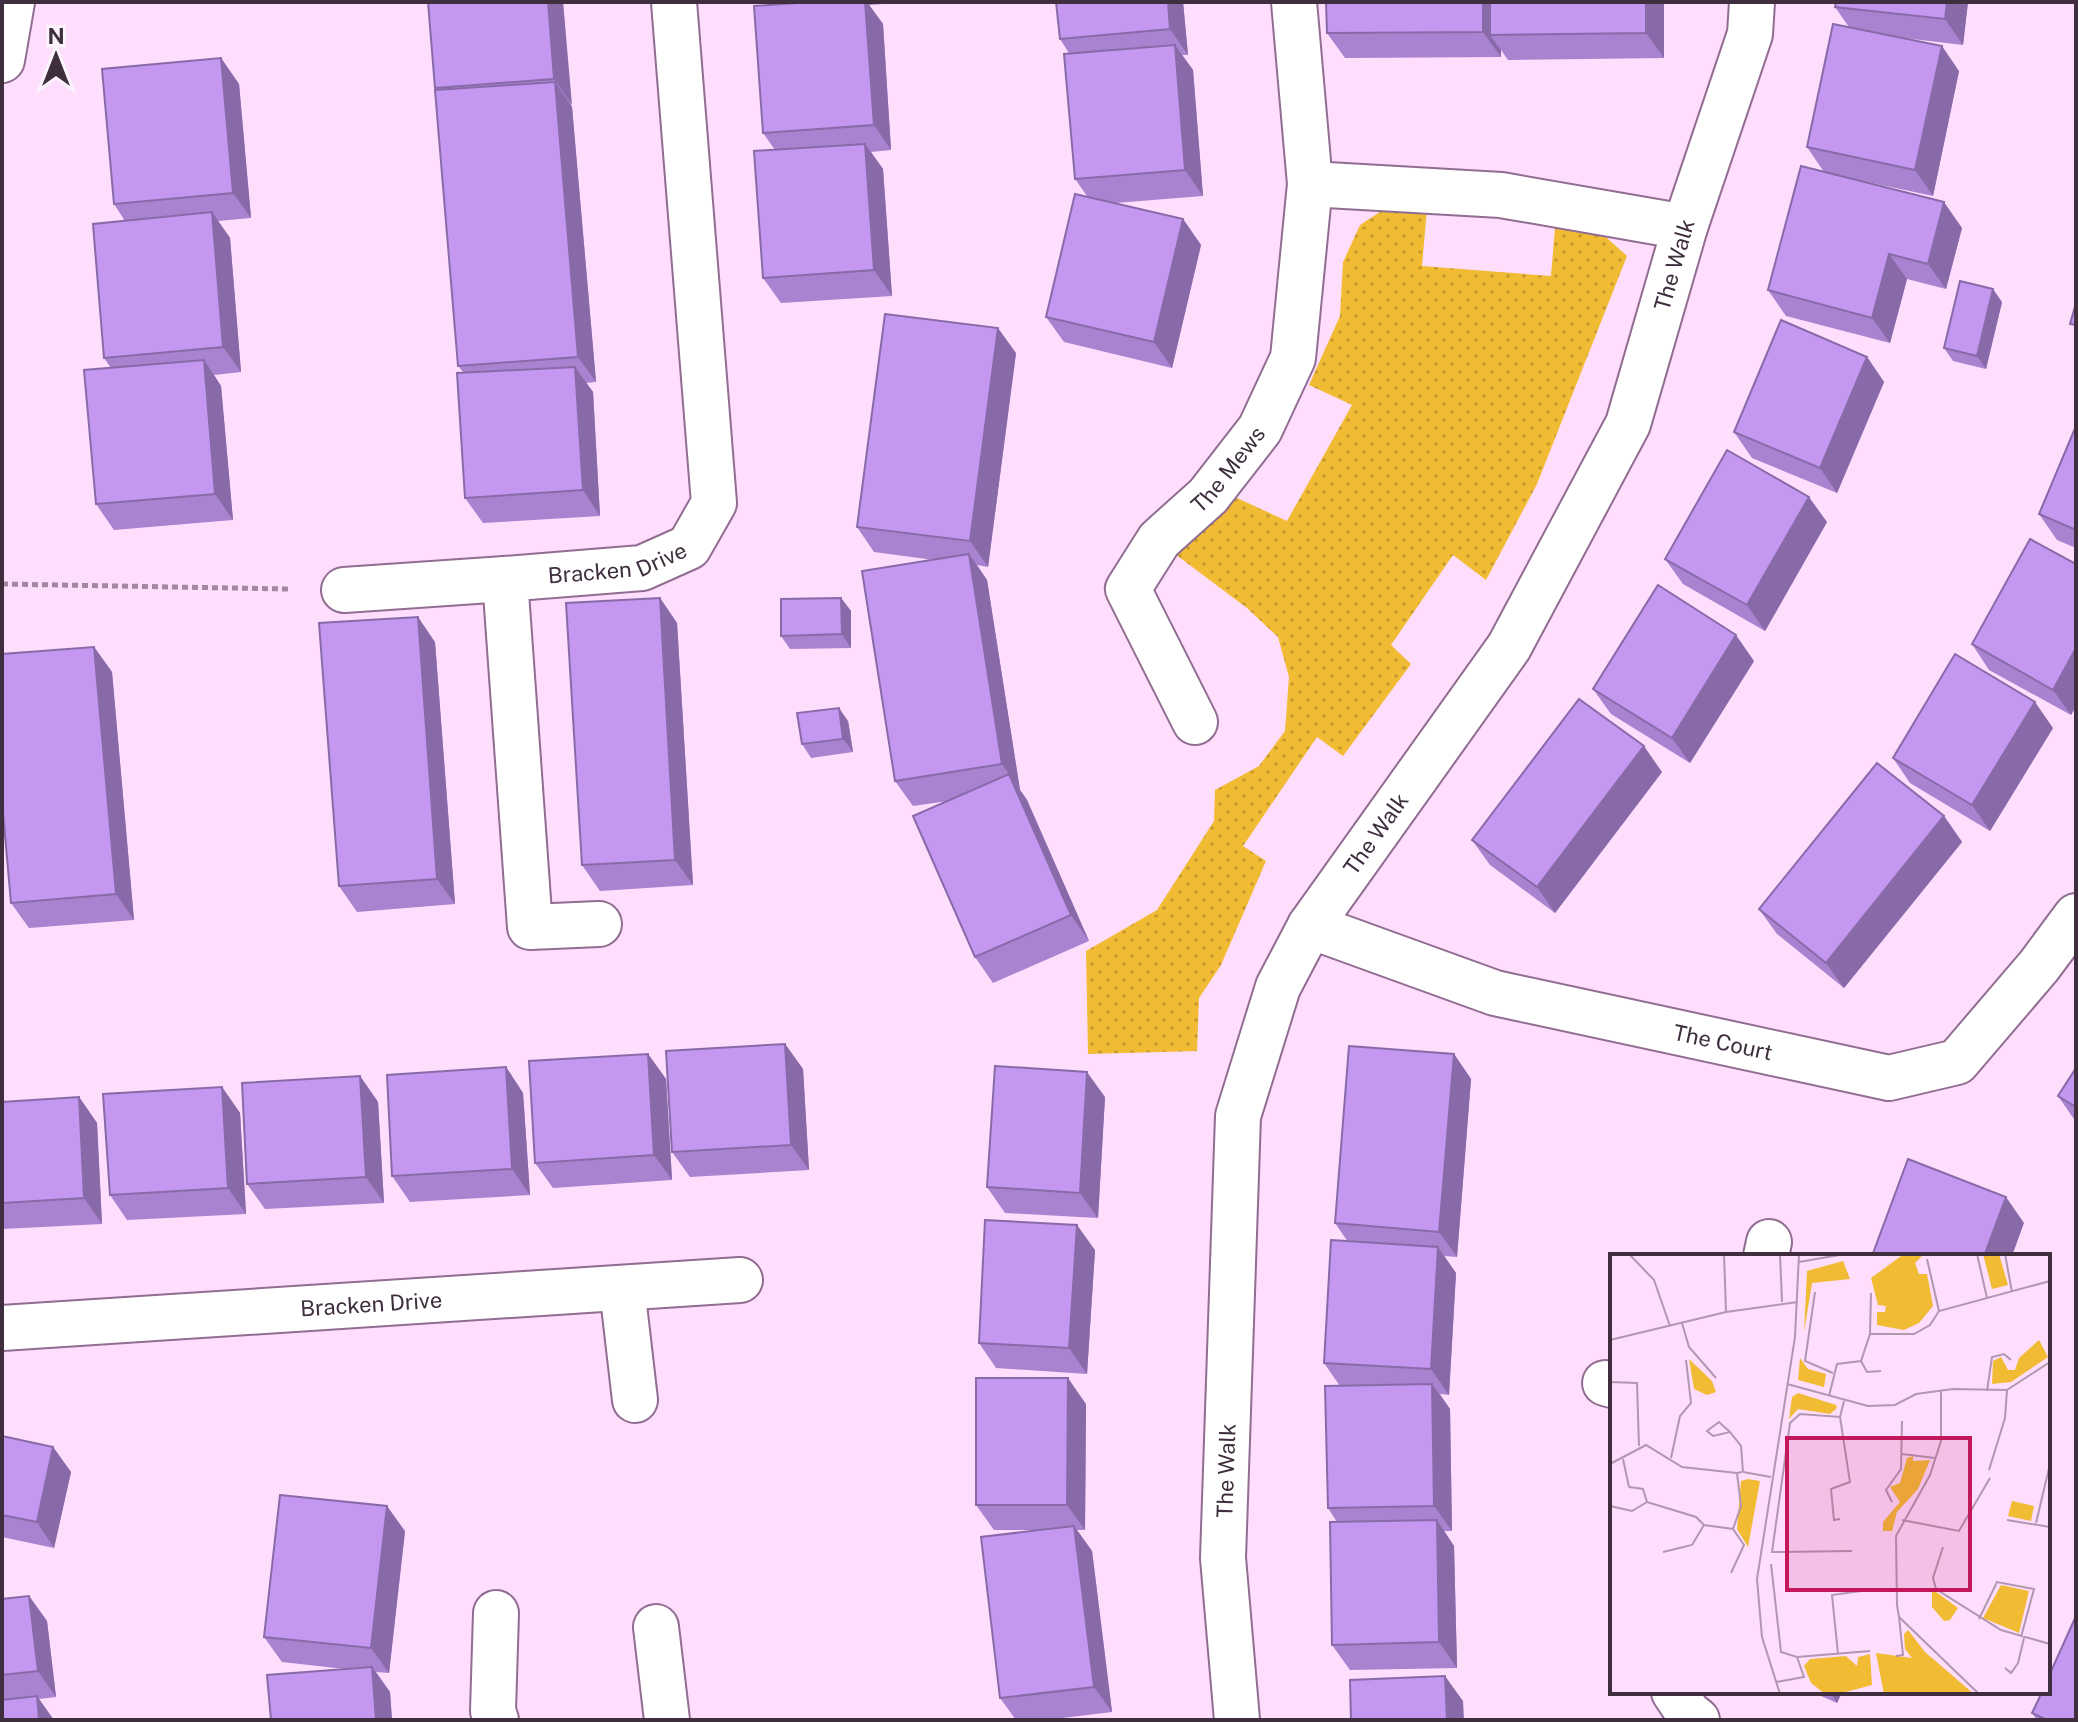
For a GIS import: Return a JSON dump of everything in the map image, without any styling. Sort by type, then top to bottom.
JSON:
[{"type":"street","points":[[2,60],[12,2]]},
{"type":"street","name":"Bracken Drive","points":[[344,590],[642,568],[689,547],[714,503],[674,2]]},
{"type":"street","name":"The Mews","points":[[1195,722],[1128,589],[1159,540],[1208,496],[1260,429],[1293,358],[1310,184],[1294,2]]},
{"type":"street","name":"The Walk","points":[[1237,1720],[1223,1558],[1238,1116],[1278,987],[1310,926],[1509,647],[1628,424],[1685,227],[1750,34],[1752,2]]},
{"type":"street","points":[[1310,184],[1501,195],[1685,227]]},
{"type":"street","points":[[505,579],[530,927],[599,924]]},
{"type":"street","name":"The Court","points":[[1310,926],[1495,993],[1889,1078],[1957,1062],[2039,966],[2076,916]]},
{"type":"street","name":"Bracken Drive","points":[[2,1328],[740,1280]]},
{"type":"street","points":[[622,1288],[635,1400]]},
{"type":"street","points":[[496,1613],[493,1711],[496,1720]]},
{"type":"street","points":[[656,1627],[667,1720]]},
{"type":"street","points":[[1675,1694],[1688,1713],[1697,1720]]},
{"type":"path","points":[[2,584],[344,590]]},
{"type":"shaded area","points":[[1389,206],[1427,209],[1422,266],[1551,276],[1555,228],[1598,230],[1627,256],[1537,484],[1486,580],[1453,555],[1391,645],[1411,664],[1343,756],[1317,737],[1243,846],[1266,861],[1221,965],[1199,998],[1197,1051],[1088,1054],[1086,951],[1157,910],[1214,821],[1215,790],[1259,766],[1285,731],[1289,677],[1278,637],[1247,608],[1175,554],[1237,498],[1287,521],[1352,405],[1309,385],[1340,316],[1343,262],[1360,225]]},
{"type":"building","points":[[428,2],[548,2],[554,79],[435,88]]},
{"type":"building","points":[[865,2],[874,125],[763,133],[754,6]]},
{"type":"building","points":[[1056,2],[1168,2],[1170,29],[1060,39]]},
{"type":"building","points":[[1326,2],[1483,2],[1483,32],[1327,33]]},
{"type":"building","points":[[1490,2],[1646,2],[1646,33],[1490,35]]},
{"type":"building","points":[[1836,2],[1947,2],[1945,19],[1835,7]]},
{"type":"building","points":[[1833,24],[1942,46],[1915,170],[1807,147]]},
{"type":"building","points":[[1175,45],[1185,170],[1075,179],[1064,54]]},
{"type":"building","points":[[221,58],[233,193],[114,204],[102,69]]},
{"type":"building","points":[[555,82],[578,357],[458,366],[435,90]]},
{"type":"building","points":[[865,144],[874,270],[763,278],[754,151]]},
{"type":"building","points":[[1801,166],[1944,202],[1928,264],[1889,254],[1872,318],[1768,290]]},
{"type":"building","points":[[1075,194],[1183,219],[1154,342],[1046,317]]},
{"type":"building","points":[[212,212],[223,347],[104,358],[93,224]]},
{"type":"building","points":[[1960,281],[1993,289],[1977,356],[1944,348]]},
{"type":"building","points":[[2076,303],[2076,325],[2070,324]]},
{"type":"building","points":[[885,314],[998,328],[970,541],[857,527]]},
{"type":"building","points":[[1781,320],[1867,357],[1820,468],[1734,432]]},
{"type":"building","points":[[204,360],[215,494],[96,504],[84,370]]},
{"type":"building","points":[[575,367],[583,490],[465,498],[457,373]]},
{"type":"building","points":[[2076,426],[2076,530],[2039,514]]},
{"type":"building","points":[[1727,450],[1809,497],[1747,605],[1665,559]]},
{"type":"building","points":[[2030,539],[2076,564],[2076,648],[2053,690],[1972,644]]},
{"type":"building","points":[[969,554],[1002,764],[895,781],[862,571]]},
{"type":"building","points":[[1658,585],[1736,635],[1672,738],[1593,689]]},
{"type":"building","points":[[660,598],[675,860],[582,865],[566,603]]},
{"type":"building","points":[[841,598],[842,634],[781,636],[781,599]]},
{"type":"building","points":[[418,617],[437,879],[339,886],[319,623]]},
{"type":"building","points":[[94,647],[116,894],[11,903],[2,801],[2,654]]},
{"type":"building","points":[[1955,654],[2035,702],[1972,805],[1893,758]]},
{"type":"building","points":[[1579,699],[1644,746],[1537,887],[1472,840]]},
{"type":"building","points":[[839,708],[843,739],[802,744],[797,713]]},
{"type":"building","points":[[1877,763],[1944,816],[1826,963],[1759,909]]},
{"type":"building","points":[[1009,774],[1071,915],[975,957],[913,816]]},
{"type":"building","points":[[785,1044],[791,1145],[672,1152],[666,1051]]},
{"type":"building","points":[[1349,1046],[1454,1054],[1439,1232],[1335,1223]]},
{"type":"building","points":[[648,1054],[654,1155],[535,1163],[529,1061]]},
{"type":"building","points":[[995,1066],[1087,1072],[1080,1193],[987,1187]]},
{"type":"building","points":[[506,1067],[512,1169],[392,1176],[387,1075]]},
{"type":"building","points":[[2076,1068],[2076,1107],[2058,1096]]},
{"type":"building","points":[[360,1076],[366,1177],[247,1184],[242,1083]]},
{"type":"building","points":[[222,1087],[228,1188],[110,1195],[103,1094]]},
{"type":"building","points":[[79,1097],[84,1198],[2,1203],[2,1102]]},
{"type":"building","points":[[1908,1159],[2006,1197],[1985,1254],[1873,1254]]},
{"type":"building","points":[[985,1220],[1077,1225],[1069,1348],[979,1343]]},
{"type":"building","points":[[1331,1240],[1438,1247],[1431,1369],[1324,1363]]},
{"type":"building","points":[[976,1378],[1068,1378],[1067,1505],[976,1505]]},
{"type":"building","points":[[1432,1384],[1434,1506],[1328,1508],[1325,1386]]},
{"type":"building","points":[[2,1436],[53,1447],[37,1522],[2,1515]]},
{"type":"building","points":[[280,1495],[387,1506],[371,1648],[264,1637]]},
{"type":"building","points":[[1437,1520],[1439,1642],[1332,1645],[1330,1522]]},
{"type":"building","points":[[1074,1526],[1094,1687],[1000,1698],[981,1537]]},
{"type":"building","points":[[29,1596],[38,1671],[2,1675],[2,1599]]},
{"type":"building","points":[[2076,1616],[2076,1720],[2047,1720],[2032,1713],[2041,1694],[2050,1694],[2050,1674]]},
{"type":"building","points":[[372,1667],[376,1720],[271,1720],[267,1675]]},
{"type":"building","points":[[1445,1676],[1447,1720],[1351,1720],[1350,1680]]},
{"type":"building","points":[[37,1696],[39,1720],[2,1720],[2,1700]]}]
